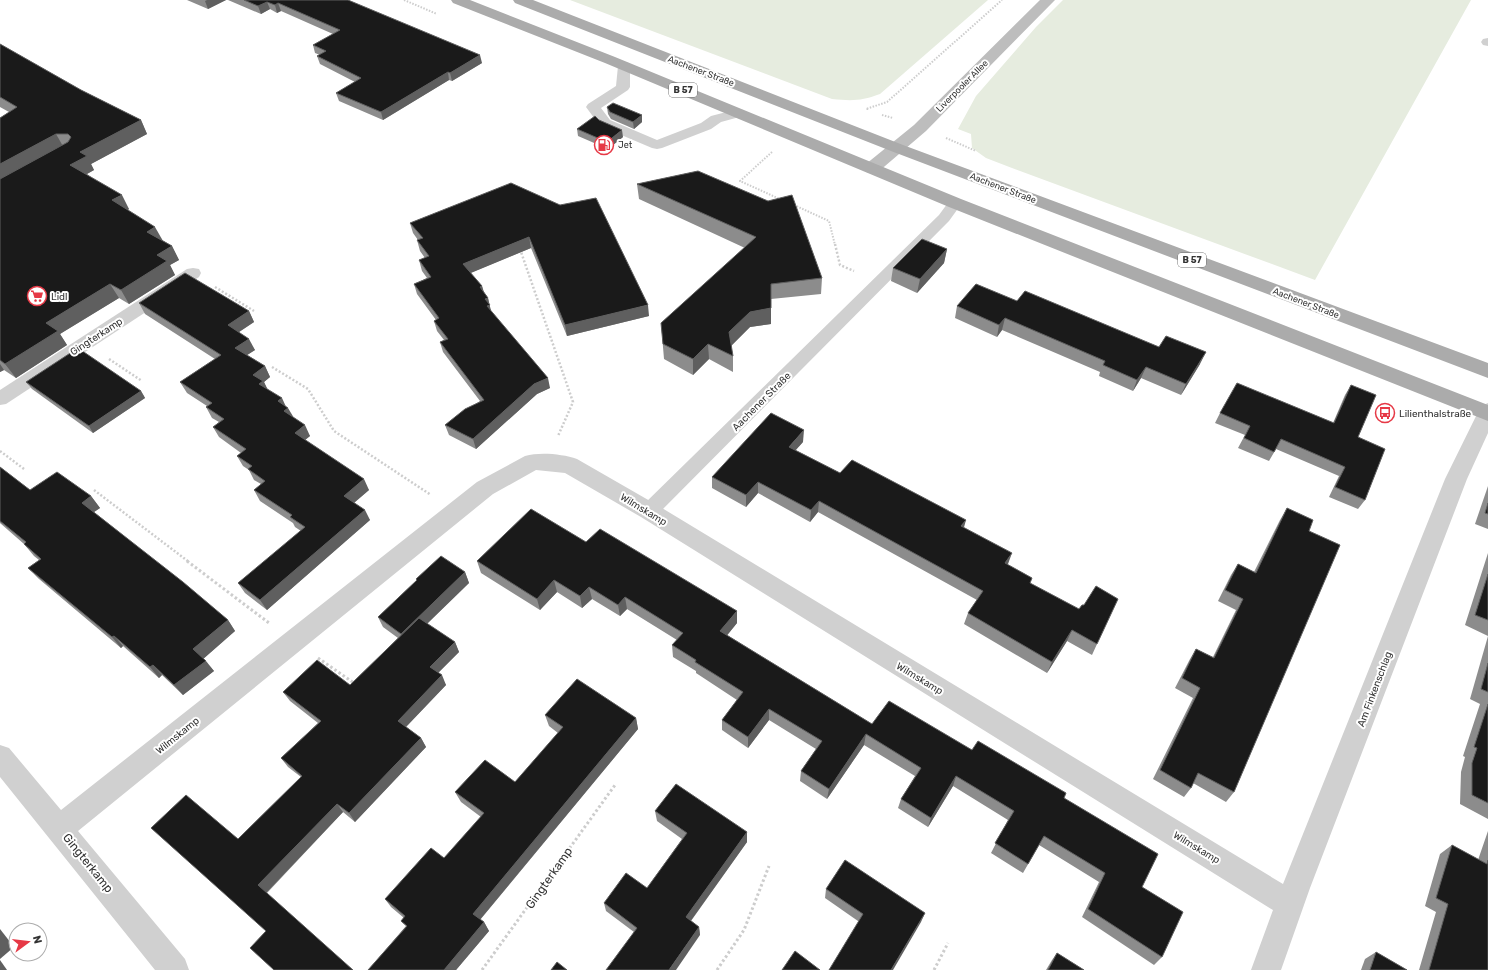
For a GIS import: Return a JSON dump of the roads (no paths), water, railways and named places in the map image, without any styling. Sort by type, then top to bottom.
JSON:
[{"type":"main road","name":"B 57","points":[[458,0],[624,66],[955,202],[1487,412]]},
{"type":"main road","name":"Aachener Straße","points":[[520,0],[897,148],[1488,371]]},
{"type":"street","name":"Liverpooler Allee","points":[[872,168],[920,128],[1048,0]]},
{"type":"street","name":"Am Finkenschlag","points":[[1266,970],[1290,904],[1456,479],[1487,412]]},
{"type":"street","name":"Wilmskamp","points":[[60,828],[485,488],[533,462],[569,465],[649,511],[1290,904]]},
{"type":"street","name":"Gingterkamp","points":[[0,757],[60,828],[174,970]]},
{"type":"lane","points":[[624,66],[623,87],[593,107],[605,123],[657,145],[706,126],[716,120],[738,113]]},
{"type":"lane","name":"Aachener Straße","points":[[649,511],[944,218],[955,202]]},
{"type":"lane","name":"Gingterkamp","points":[[0,399],[192,273]]},
{"type":"place","name":"Jet","points":[[604,145]]},
{"type":"place","name":"Lidl","points":[[37,296]]},
{"type":"place","name":"Lilienthalstraße","points":[[1385,413]]}]
